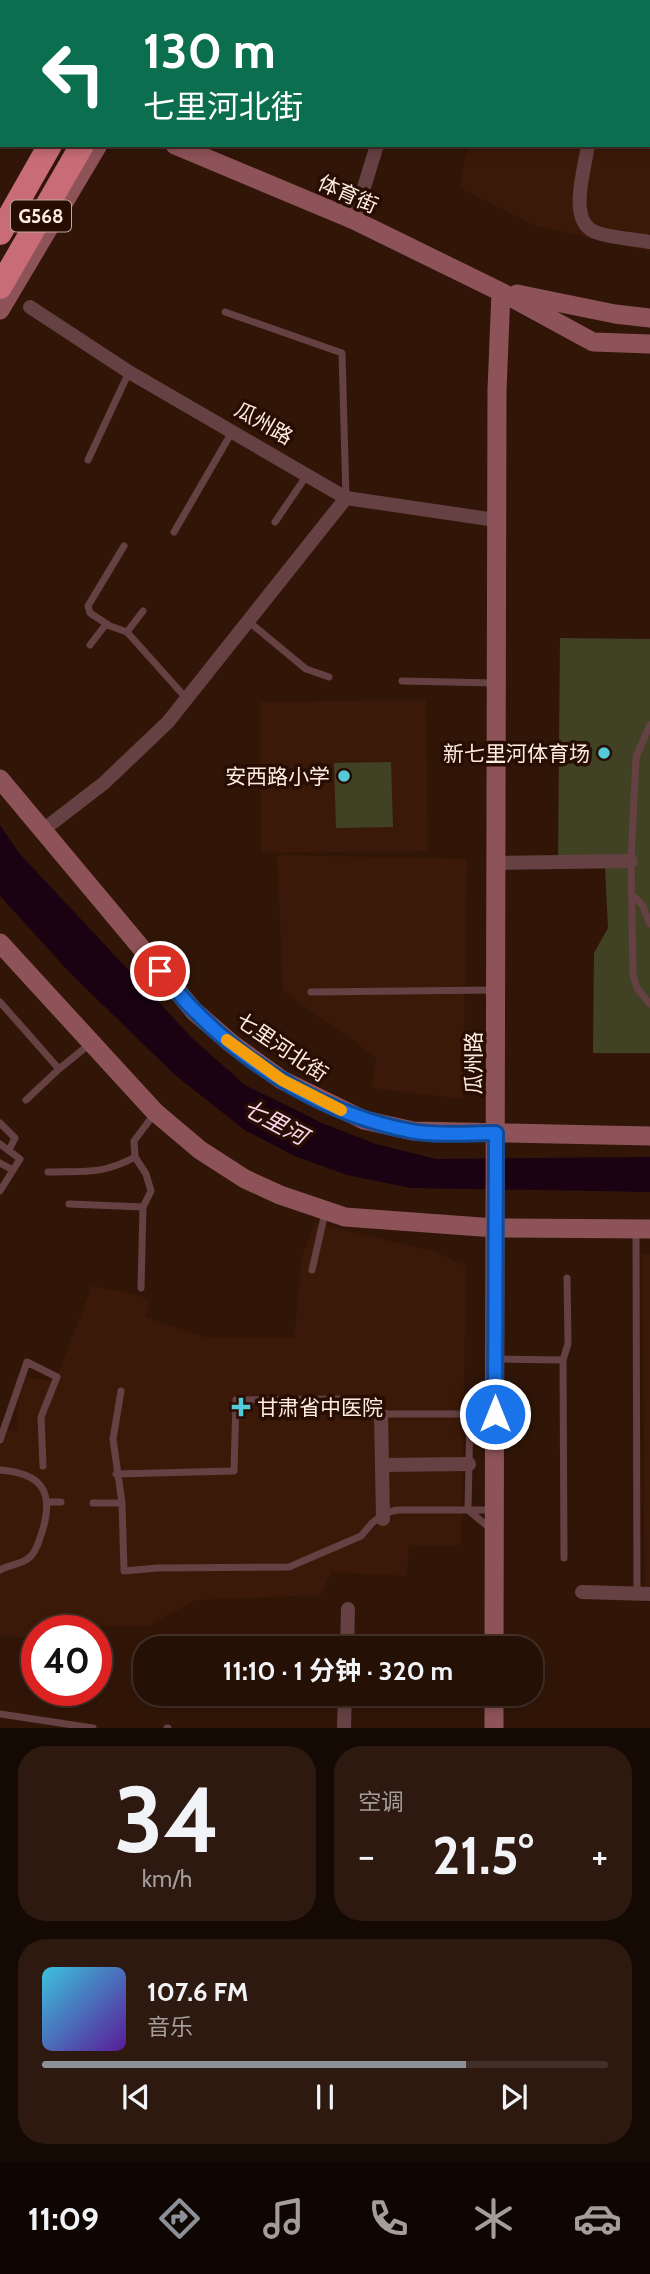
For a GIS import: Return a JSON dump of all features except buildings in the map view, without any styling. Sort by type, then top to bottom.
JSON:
[{"type":"highway","name":"G568","points":[[0,233],[49,147]]},
{"type":"highway","name":"G568","points":[[0,286],[81,147]]},
{"type":"street","points":[[0,310],[97,147]]},
{"type":"street","name":"体育街","points":[[179,147],[354,220],[501,292],[593,342],[650,344]]},
{"type":"street","points":[[354,220],[376,147]]},
{"type":"street","points":[[588,147],[579,210],[584,225],[596,232],[650,242]]},
{"type":"street","name":"体育街","points":[[501,292],[650,318]]},
{"type":"street","name":"瓜州路","points":[[494,1636],[496,390],[501,292]]},
{"type":"street","name":"瓜州路","points":[[30,307],[129,372],[346,498],[496,520]]},
{"type":"street","points":[[43,830],[104,783],[167,722],[346,498]]},
{"type":"street","name":"七里河北街","points":[[0,779],[194,1011],[232,1044],[282,1080],[364,1120],[413,1131],[650,1136]]},
{"type":"street","points":[[496,863],[631,861]]},
{"type":"street","points":[[0,943],[155,1112],[200,1150],[245,1179],[345,1217],[495,1228],[643,1229]]},
{"type":"street","points":[[381,1413],[383,1519]]},
{"type":"street","points":[[382,1465],[469,1464]]},
{"type":"street","points":[[582,1592],[643,1593]]},
{"type":"street","points":[[347,1636],[348,1609]]},
{"type":"street","points":[[344,1728],[345,1706]]},
{"type":"street","points":[[494,1706],[494,1728]]},
{"type":"lane","points":[[225,312],[342,353],[346,498]]},
{"type":"lane","points":[[88,460],[129,372]]},
{"type":"lane","points":[[174,532],[233,431]]},
{"type":"lane","points":[[275,522],[308,474]]},
{"type":"lane","points":[[124,546],[88,606],[90,613],[106,624],[127,632],[187,698]]},
{"type":"lane","points":[[127,632],[143,611]]},
{"type":"lane","points":[[247,621],[306,669],[329,677]]},
{"type":"lane","points":[[90,645],[106,624]]},
{"type":"lane","points":[[402,681],[496,683]]},
{"type":"lane","points":[[650,725],[636,757],[631,861],[633,975],[637,988],[650,1004]]},
{"type":"lane","points":[[632,894],[643,906],[650,924]]},
{"type":"lane","points":[[311,992],[496,990]]},
{"type":"lane","points":[[0,1002],[59,1069]]},
{"type":"lane","points":[[26,1100],[92,1042]]},
{"type":"lane","points":[[141,1288],[143,1207],[151,1191],[146,1174],[135,1157],[134,1141],[155,1112]]},
{"type":"lane","points":[[0,1123],[15,1139],[9,1150]]},
{"type":"lane","points":[[0,1144],[20,1159],[0,1191]]},
{"type":"lane","points":[[48,1172],[114,1168],[135,1157]]},
{"type":"lane","points":[[0,1163],[13,1170]]},
{"type":"lane","points":[[69,1204],[143,1207]]},
{"type":"lane","points":[[312,1270],[326,1212]]},
{"type":"lane","points":[[643,1229],[643,1593]]},
{"type":"lane","points":[[564,1558],[563,1360],[568,1344],[568,1278]]},
{"type":"lane","points":[[495,1359],[563,1360]]},
{"type":"lane","points":[[0,1440],[27,1362],[57,1377],[41,1417],[43,1466]]},
{"type":"lane","points":[[121,1391],[113,1439],[122,1503],[124,1571],[158,1568],[289,1567],[362,1536],[372,1523],[385,1513],[397,1510],[494,1510]]},
{"type":"lane","points":[[116,1474],[234,1471],[236,1399],[347,1399],[381,1413],[495,1414]]},
{"type":"lane","points":[[470,1414],[468,1510],[494,1533]]},
{"type":"lane","points":[[0,1470],[29,1475],[38,1482],[48,1502],[45,1523],[31,1556],[0,1570]]},
{"type":"lane","points":[[48,1502],[61,1502]]},
{"type":"lane","points":[[93,1503],[122,1503]]},
{"type":"lane","points":[[0,1714],[93,1728]]},
{"type":"shaded area","points":[[468,147],[650,147],[650,251],[536,226],[460,188]]},
{"type":"shaded area","name":"安西路小学","points":[[426,700],[428,851],[261,853],[260,702]]},
{"type":"shaded area","points":[[277,855],[467,859],[463,1099],[372,1088],[376,1057],[283,991]]},
{"type":"shaded area","name":"甘肃省中医院","points":[[315,1223],[435,1252],[466,1266],[461,1545],[409,1545],[407,1576],[331,1572],[321,1595],[197,1600],[147,1626],[112,1626],[112,1615],[21,1615],[21,1637],[0,1635],[0,1431],[17,1431],[20,1376],[55,1382],[92,1286],[150,1300],[146,1317],[203,1337],[294,1338],[302,1256]]},
{"type":"shaded area","points":[[642,1254],[650,1254],[650,1589],[645,1589]]},
{"type":"green space","name":"新七里河体育场","points":[[560,638],[650,639],[650,1053],[593,1053],[594,953],[608,928],[605,868],[558,868]]},
{"type":"green space","points":[[391,762],[393,827],[336,828],[334,763]]},
{"type":"water","name":"七里河","points":[[0,825],[19,853],[193,1039],[245,1085],[322,1123],[376,1144],[436,1159],[650,1157],[650,1192],[411,1188],[347,1175],[297,1157],[246,1131],[175,1075],[71,974],[0,896]]},
{"type":"slow traffic","points":[[227,1040],[282,1080],[341,1110]]},
{"type":"place","name":"新七里河体育场","points":[[604,753]]},
{"type":"place","name":"安西路小学","points":[[344,776]]},
{"type":"place","name":"甘肃省中医院","points":[[241,1407]]},
{"type":"route","points":[[160,971],[194,1011],[232,1044],[282,1080],[322,1101],[364,1120],[413,1131],[496,1133],[495,1414]]}]
